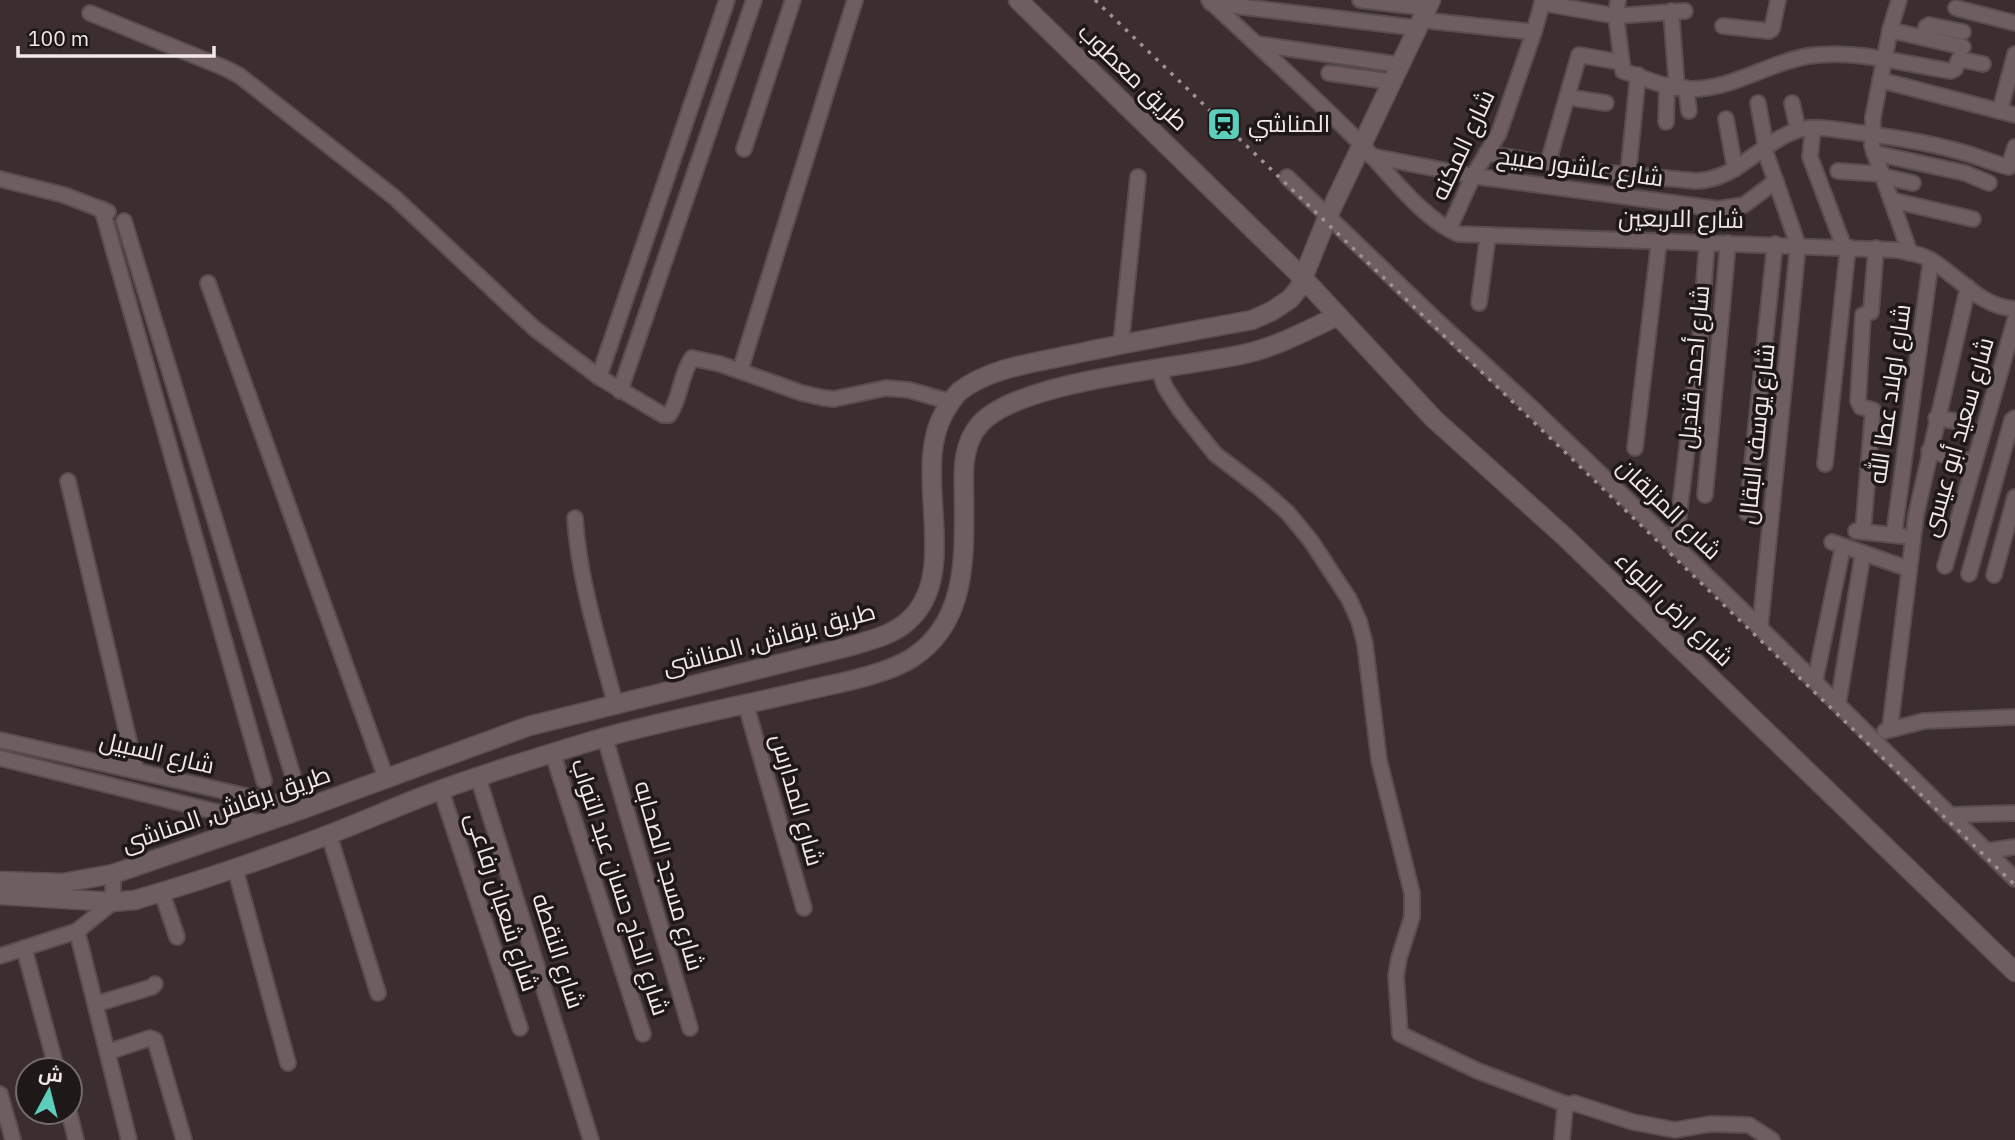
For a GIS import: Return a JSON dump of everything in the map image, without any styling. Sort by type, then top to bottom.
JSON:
[{"type":"street","points":[[599,377],[727,0]]},
{"type":"street","points":[[620,391],[754,0]]},
{"type":"street","points":[[744,149],[793,0]]},
{"type":"street","points":[[740,371],[855,0]]},
{"type":"street","name":"طريق معطوب","points":[[1018,0],[1309,277]]},
{"type":"street","points":[[1360,0],[1424,14],[1534,32]]},
{"type":"street","points":[[1618,0],[1616,16],[1623,71],[1677,87],[1720,85],[1806,57],[1834,55],[1884,58],[1951,71],[1955,69],[1959,59],[1983,64]]},
{"type":"street","points":[[1723,26],[1769,31],[1772,29],[1778,0]]},
{"type":"street","points":[[1899,0],[1884,58],[1872,134],[1874,153],[1881,175],[1910,253]]},
{"type":"street","points":[[1210,1],[1424,14]]},
{"type":"street","points":[[1210,1],[1367,151],[1405,192],[1449,229]]},
{"type":"street","points":[[1542,2],[1616,16],[1678,11],[1677,87],[1666,122]]},
{"type":"street","name":"شارع المكنه","points":[[1449,229],[1473,176],[1499,133],[1542,2]]},
{"type":"street","points":[[1956,8],[2015,23]]},
{"type":"street","points":[[90,13],[240,76],[394,197],[535,329],[599,377],[663,415],[669,415],[673,409],[683,374],[692,358],[720,364],[824,398],[834,399],[886,388],[909,390],[951,402]]},
{"type":"street","name":"طريق برقاش, المناشى","points":[[0,881],[62,883],[113,874],[303,809],[529,726],[850,646],[891,632],[908,621],[922,605],[930,586],[933,566],[934,438],[941,418],[957,393],[975,381],[1003,371],[1121,344],[1252,320],[1290,299],[1309,277],[1318,240],[1328,216],[1367,151],[1393,82],[1424,14]]},
{"type":"street","points":[[1890,30],[1924,38],[1928,25],[1963,39]]},
{"type":"street","points":[[1257,44],[1401,65]]},
{"type":"street","points":[[1548,163],[1580,54],[1620,61]]},
{"type":"street","points":[[2000,111],[2015,54]]},
{"type":"street","points":[[1329,73],[1393,82]]},
{"type":"street","points":[[1628,175],[1638,75]]},
{"type":"street","points":[[1880,80],[2015,115]]},
{"type":"street","points":[[1677,87],[1689,111]]},
{"type":"street","points":[[1567,97],[1606,103]]},
{"type":"street","points":[[1758,103],[1765,148],[1798,245]]},
{"type":"street","points":[[1792,103],[1805,129],[1810,157],[1846,247],[1825,464]]},
{"type":"street","points":[[1726,119],[1735,169]]},
{"type":"street","points":[[1486,153],[1628,175],[1706,181],[1717,179],[1765,148],[1805,129],[1872,134],[1940,146],[2009,167],[2015,147]]},
{"type":"street","name":"شارع عاشور صبيح","points":[[1367,151],[1473,176],[1718,209],[1744,205],[1776,181]]},
{"type":"street","points":[[1874,153],[1965,173],[1989,183]]},
{"type":"street","points":[[1839,171],[1881,175],[1913,183]]},
{"type":"street","points":[[1121,344],[1138,177]]},
{"type":"street","name":"شارع المزلقان","points":[[1287,177],[1534,410],[1815,681],[2015,879]]},
{"type":"street","points":[[0,179],[64,195],[128,222],[303,809]]},
{"type":"street","points":[[1891,200],[1973,219]]},
{"type":"street","points":[[102,209],[264,781]]},
{"type":"street","name":"شارع الاربعين","points":[[1449,229],[1460,234],[1876,248],[1910,253],[1931,260],[1991,304],[2015,309]]},
{"type":"street","points":[[1479,303],[1488,235]]},
{"type":"street","points":[[1635,448],[1659,242]]},
{"type":"street","points":[[1675,548],[1700,340],[1707,242]]},
{"type":"street","name":"شارع أحمد قنديل","points":[[1705,495],[1728,243]]},
{"type":"street","points":[[1747,513],[1775,244]]},
{"type":"street","name":"شارع يوسف البقال","points":[[1760,628],[1798,245]]},
{"type":"street","points":[[1876,248],[1871,312],[1863,315],[1858,403],[1861,407],[1873,410],[1859,531],[1913,538]]},
{"type":"street","name":"شارع اولاد عطا الله","points":[[1894,534],[1931,260]]},
{"type":"street","name":"شارع ارض اللواء","points":[[1309,277],[1334,312],[1434,419],[1565,537],[2015,972]]},
{"type":"street","points":[[208,284],[386,778]]},
{"type":"street","points":[[1890,728],[1913,538],[1936,418],[1968,288]]},
{"type":"street","points":[[0,895],[113,902],[135,900],[329,835],[478,777],[605,738],[859,678],[911,659],[933,639],[950,614],[961,586],[964,556],[963,469],[968,446],[978,426],[995,411],[1016,401],[1084,382],[1245,354],[1275,345],[1334,312]]},
{"type":"street","name":"شارع سعيد أبو عيسى","points":[[1945,566],[2015,320]]},
{"type":"street","points":[[1158,369],[1165,387],[1180,410],[1215,454],[1288,513],[1311,541],[1349,599],[1359,621],[1365,644],[1379,760],[1412,893],[1412,917],[1396,976],[1401,1034],[1431,1051],[1567,1105],[1574,1103],[1633,1122],[1675,1130],[1710,1124],[1749,1125],[1772,1140]]},
{"type":"street","points":[[1936,418],[1955,421]]},
{"type":"street","points":[[1969,574],[2012,420],[2015,418]]},
{"type":"street","points":[[1929,451],[1974,462]]},
{"type":"street","points":[[68,481],[136,771]]},
{"type":"street","points":[[1994,575],[2015,497]]},
{"type":"street","points":[[575,518],[581,572],[615,703]]},
{"type":"street","points":[[1815,681],[1837,544],[1909,569]]},
{"type":"street","points":[[1838,704],[1864,553]]},
{"type":"street","points":[[850,646],[859,678]]},
{"type":"street","name":"شارع المدارس","points":[[746,705],[804,908]]},
{"type":"street","points":[[1871,737],[1890,728],[1924,721],[2015,717]]},
{"type":"street","name":"شارع مسجد الصحابه","points":[[605,738],[690,1028]]},
{"type":"street","name":"شارع السبيل","points":[[0,740],[303,809]]},
{"type":"street","name":"شارع الحاج حسان عبد التواب","points":[[553,754],[643,1034]]},
{"type":"street","name":"شارع السبيل","points":[[0,758],[261,823]]},
{"type":"street","name":"شارع النقطه","points":[[478,777],[591,1140]]},
{"type":"street","name":"شارع شعبان رفاعى","points":[[442,790],[520,1028]]},
{"type":"street","points":[[1949,815],[2015,813]]},
{"type":"street","points":[[329,835],[378,993]]},
{"type":"street","points":[[1986,851],[2015,847]]},
{"type":"street","points":[[236,868],[288,1063]]},
{"type":"street","points":[[113,874],[113,902]]},
{"type":"street","points":[[162,892],[177,937]]},
{"type":"street","points":[[0,956],[77,931],[113,902]]},
{"type":"street","points":[[77,931],[129,1140]]},
{"type":"street","points":[[24,948],[53,1056]]},
{"type":"street","points":[[96,1004],[155,984]]},
{"type":"street","points":[[108,1052],[154,1039],[184,1140]]},
{"type":"street","points":[[0,1094],[13,1140]]},
{"type":"street","points":[[1562,1140],[1567,1105]]},
{"type":"railway","points":[[1095,0],[2015,885]]},
{"type":"place","name":"المناشي","points":[[1224,124]]}]
